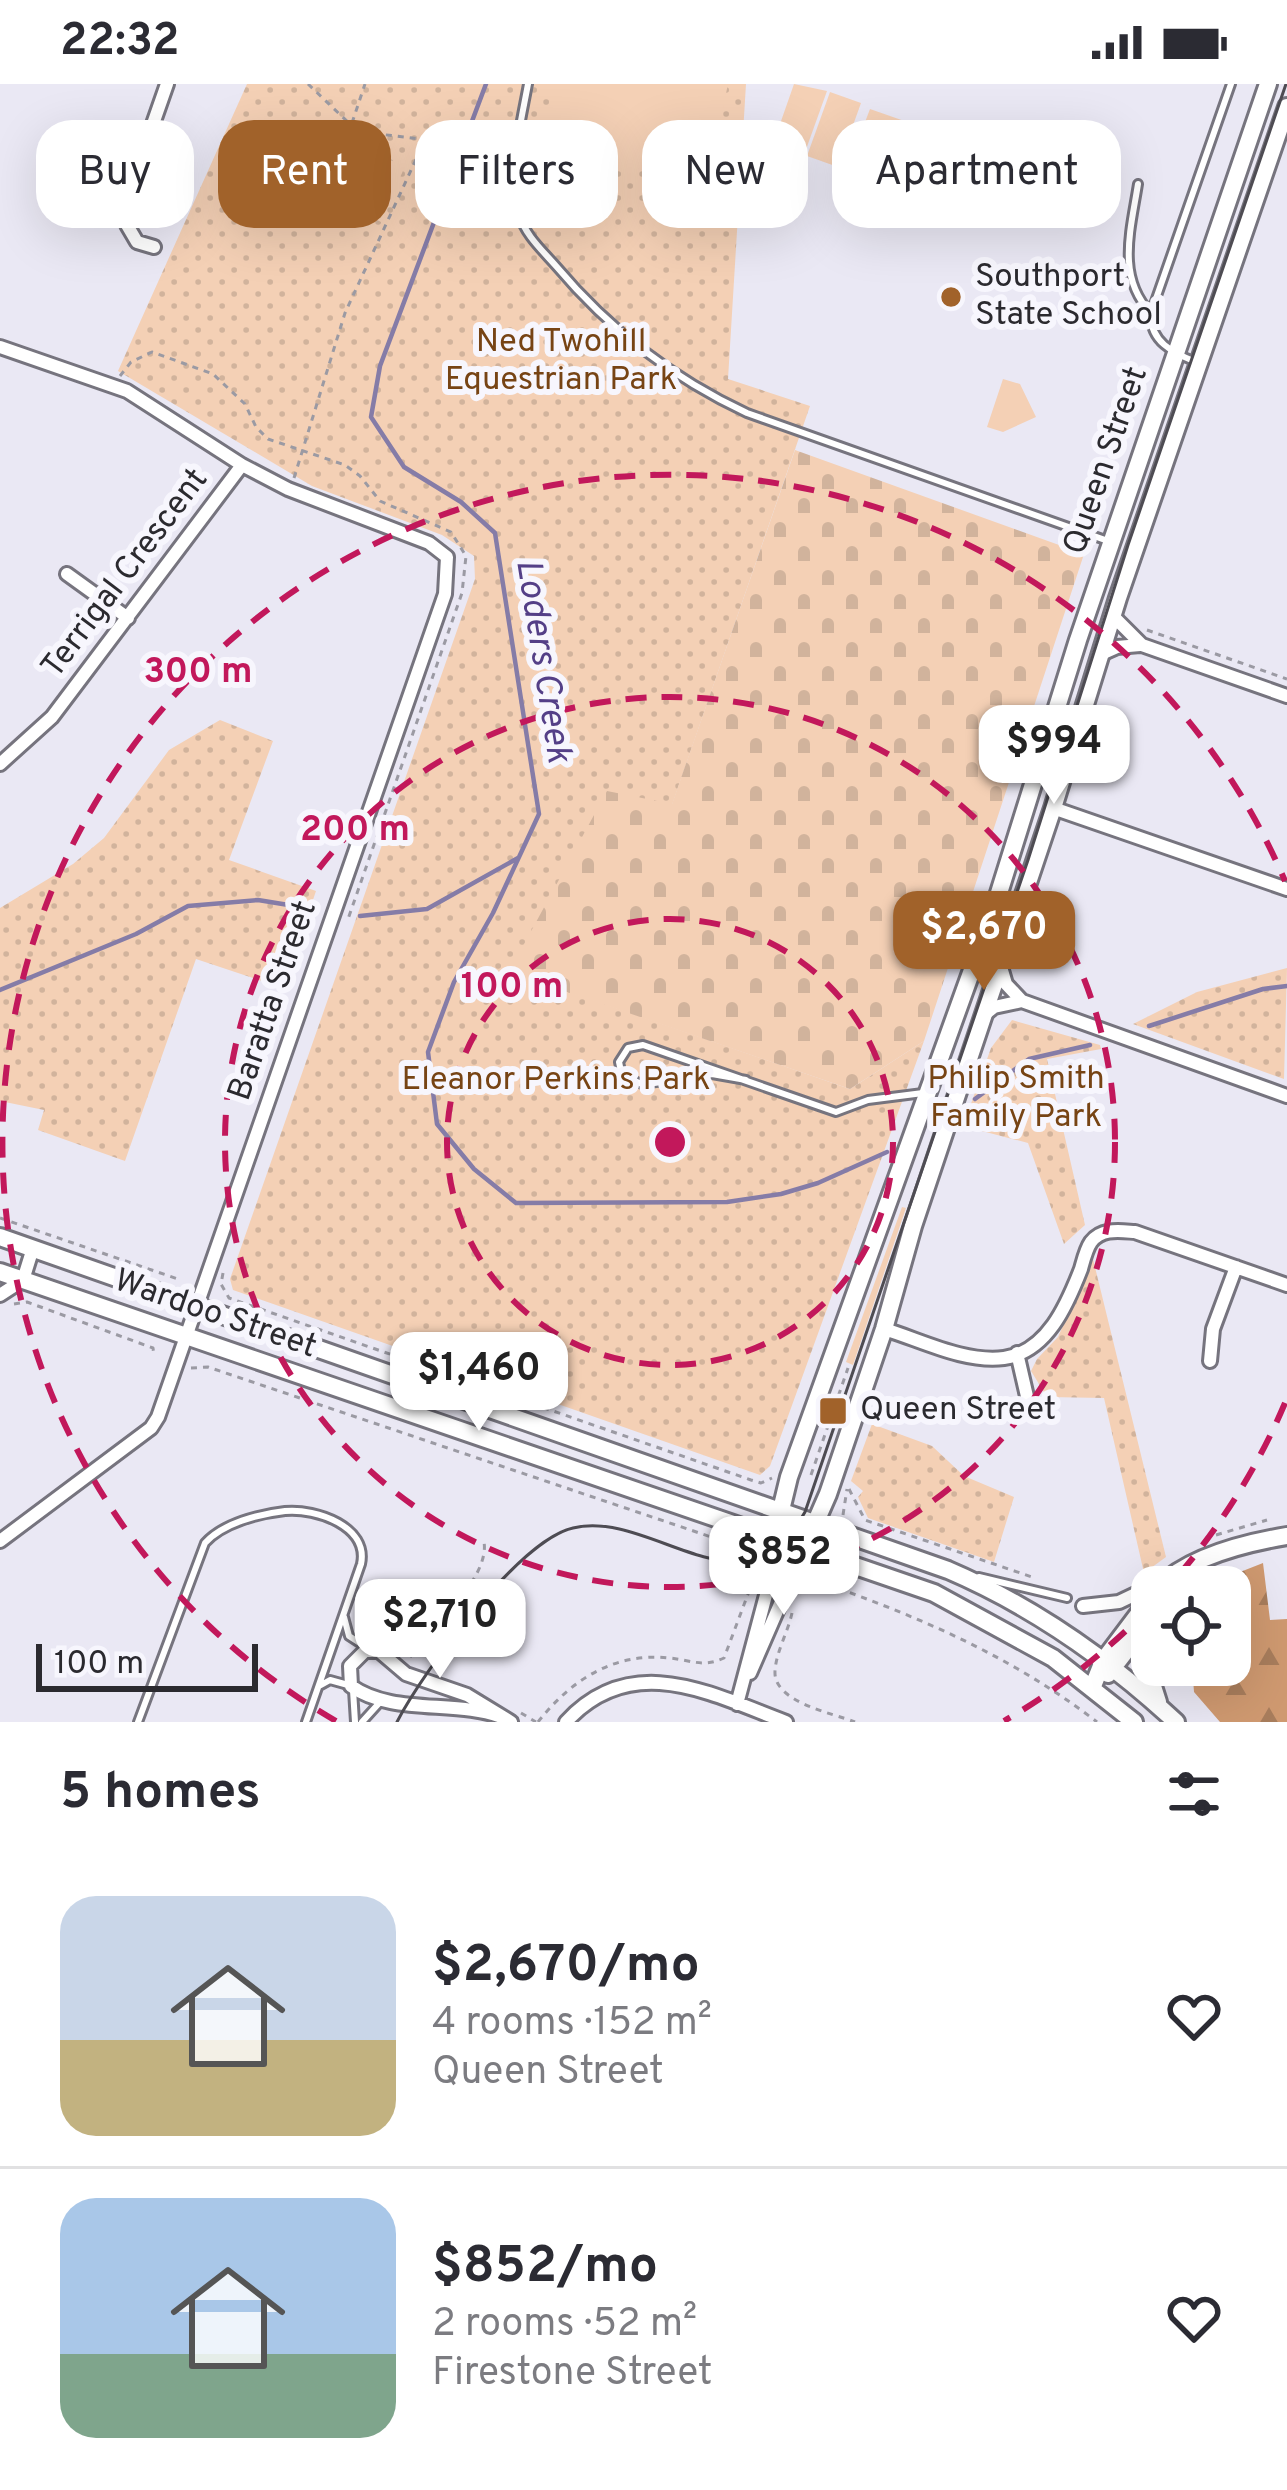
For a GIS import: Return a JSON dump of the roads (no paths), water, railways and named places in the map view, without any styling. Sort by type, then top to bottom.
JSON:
[{"type":"street","points":[[154,247],[137,242],[127,226],[126,201],[167,84]]},
{"type":"street","name":"Queen Street","points":[[774,1538],[842,1324],[994,909],[1111,542],[1268,84]]},
{"type":"street","name":"Queen Street","points":[[804,1550],[884,1328],[1112,615],[1287,107]]},
{"type":"street","name":"Baratta Street","points":[[0,347],[127,392],[290,490],[429,543],[447,557],[449,572],[152,1429],[0,1541]]},
{"type":"street","name":"Terrigal Crescent","points":[[0,764],[52,717],[242,465]]},
{"type":"street","points":[[67,574],[128,618]]},
{"type":"street","points":[[1112,615],[1142,645]]},
{"type":"street","points":[[1099,656],[1118,647],[1142,645],[1287,696]]},
{"type":"street","points":[[1053,808],[1287,889]]},
{"type":"street","points":[[1001,963],[1006,984],[1022,1001],[1287,1096]]},
{"type":"street","points":[[983,1017],[992,1008],[1022,1001]]},
{"type":"street","points":[[884,1328],[975,1358],[1007,1358],[1048,1331],[1067,1306],[1091,1242],[1108,1231],[1135,1232],[1287,1285]]},
{"type":"street","name":"Wardoo Street","points":[[0,1238],[935,1565],[1025,1610],[1109,1665],[1176,1722]]},
{"type":"street","points":[[5,1300],[23,1280],[33,1248]]},
{"type":"street","points":[[1210,1361],[1213,1330],[1235,1267]]},
{"type":"street","name":"Wardoo Street","points":[[0,1272],[934,1593],[1023,1640],[1093,1686],[1134,1722]]},
{"type":"street","points":[[1017,1353],[1029,1405]]},
{"type":"street","points":[[1194,1566],[1242,1546],[1287,1536]]},
{"type":"street","points":[[740,1697],[770,1580],[774,1538]]},
{"type":"street","points":[[740,1697],[800,1586],[804,1550]]},
{"type":"street","points":[[1083,1606],[1131,1598]]},
{"type":"street","points":[[1093,1686],[1131,1630]]},
{"type":"street","points":[[1109,1665],[1131,1642]]},
{"type":"street","points":[[377,1650],[409,1676],[467,1695],[508,1720],[475,1708],[383,1699],[352,1687],[348,1673],[354,1658],[377,1650]]},
{"type":"street","points":[[566,1722],[610,1690],[650,1682],[740,1697],[786,1722]]},
{"type":"street","points":[[1154,1686],[1161,1708]]},
{"type":"lane","points":[[528,84],[516,173],[519,216],[540,248],[622,335],[700,391],[837,447],[1111,542]]},
{"type":"lane","points":[[1199,363],[1176,353],[1154,333],[1151,313],[1231,84]]},
{"type":"lane","points":[[1138,184],[1127,266],[1140,302],[1151,313]]},
{"type":"lane","points":[[746,1081],[712,1075],[636,1084],[622,1076],[619,1061],[627,1049],[640,1044],[839,1112],[864,1101],[930,1093]]},
{"type":"lane","points":[[138,1722],[200,1550],[223,1528],[293,1511],[354,1531],[363,1545],[306,1722]]},
{"type":"lane","name":"Wardoo Street","points":[[935,1565],[1067,1598]]},
{"type":"lane","points":[[346,1608],[348,1634],[356,1643],[377,1650]]},
{"type":"lane","points":[[317,1690],[331,1680],[352,1687],[358,1722]]},
{"type":"lane","points":[[358,1722],[383,1699]]},
{"type":"waterway","name":"Loders Creek","points":[[486,84],[380,366],[371,417],[404,467],[461,502],[495,533],[539,814],[493,913],[454,982],[428,1052],[437,1124],[474,1169],[516,1203],[727,1202],[818,1183],[887,1152]]},
{"type":"waterway","name":"Loders Creek","points":[[360,916],[427,909],[518,858]]},
{"type":"waterway","name":"Loders Creek","points":[[0,990],[136,934],[188,906],[258,900],[313,909]]},
{"type":"waterway","points":[[1149,1026],[1263,989],[1287,986]]},
{"type":"waterway","points":[[975,1099],[1029,1059],[1090,1045]]},
{"type":"tram line","points":[[397,1722],[474,1611],[526,1556],[551,1538],[573,1528],[604,1526],[725,1561],[754,1559],[780,1544],[805,1512],[1286,84]]},
{"type":"place","name":"Southport State School","points":[[951,297]]},
{"type":"place","name":"Queen Street","points":[[833,1411]]},
{"type":"park label","name":"Ned Twohill Equestrian Park","points":[[561,362]]},
{"type":"park label","name":"Eleanor Perkins Park","points":[[556,1081]]},
{"type":"park label","name":"Philip Smith Family Park","points":[[1016,1099]]}]
